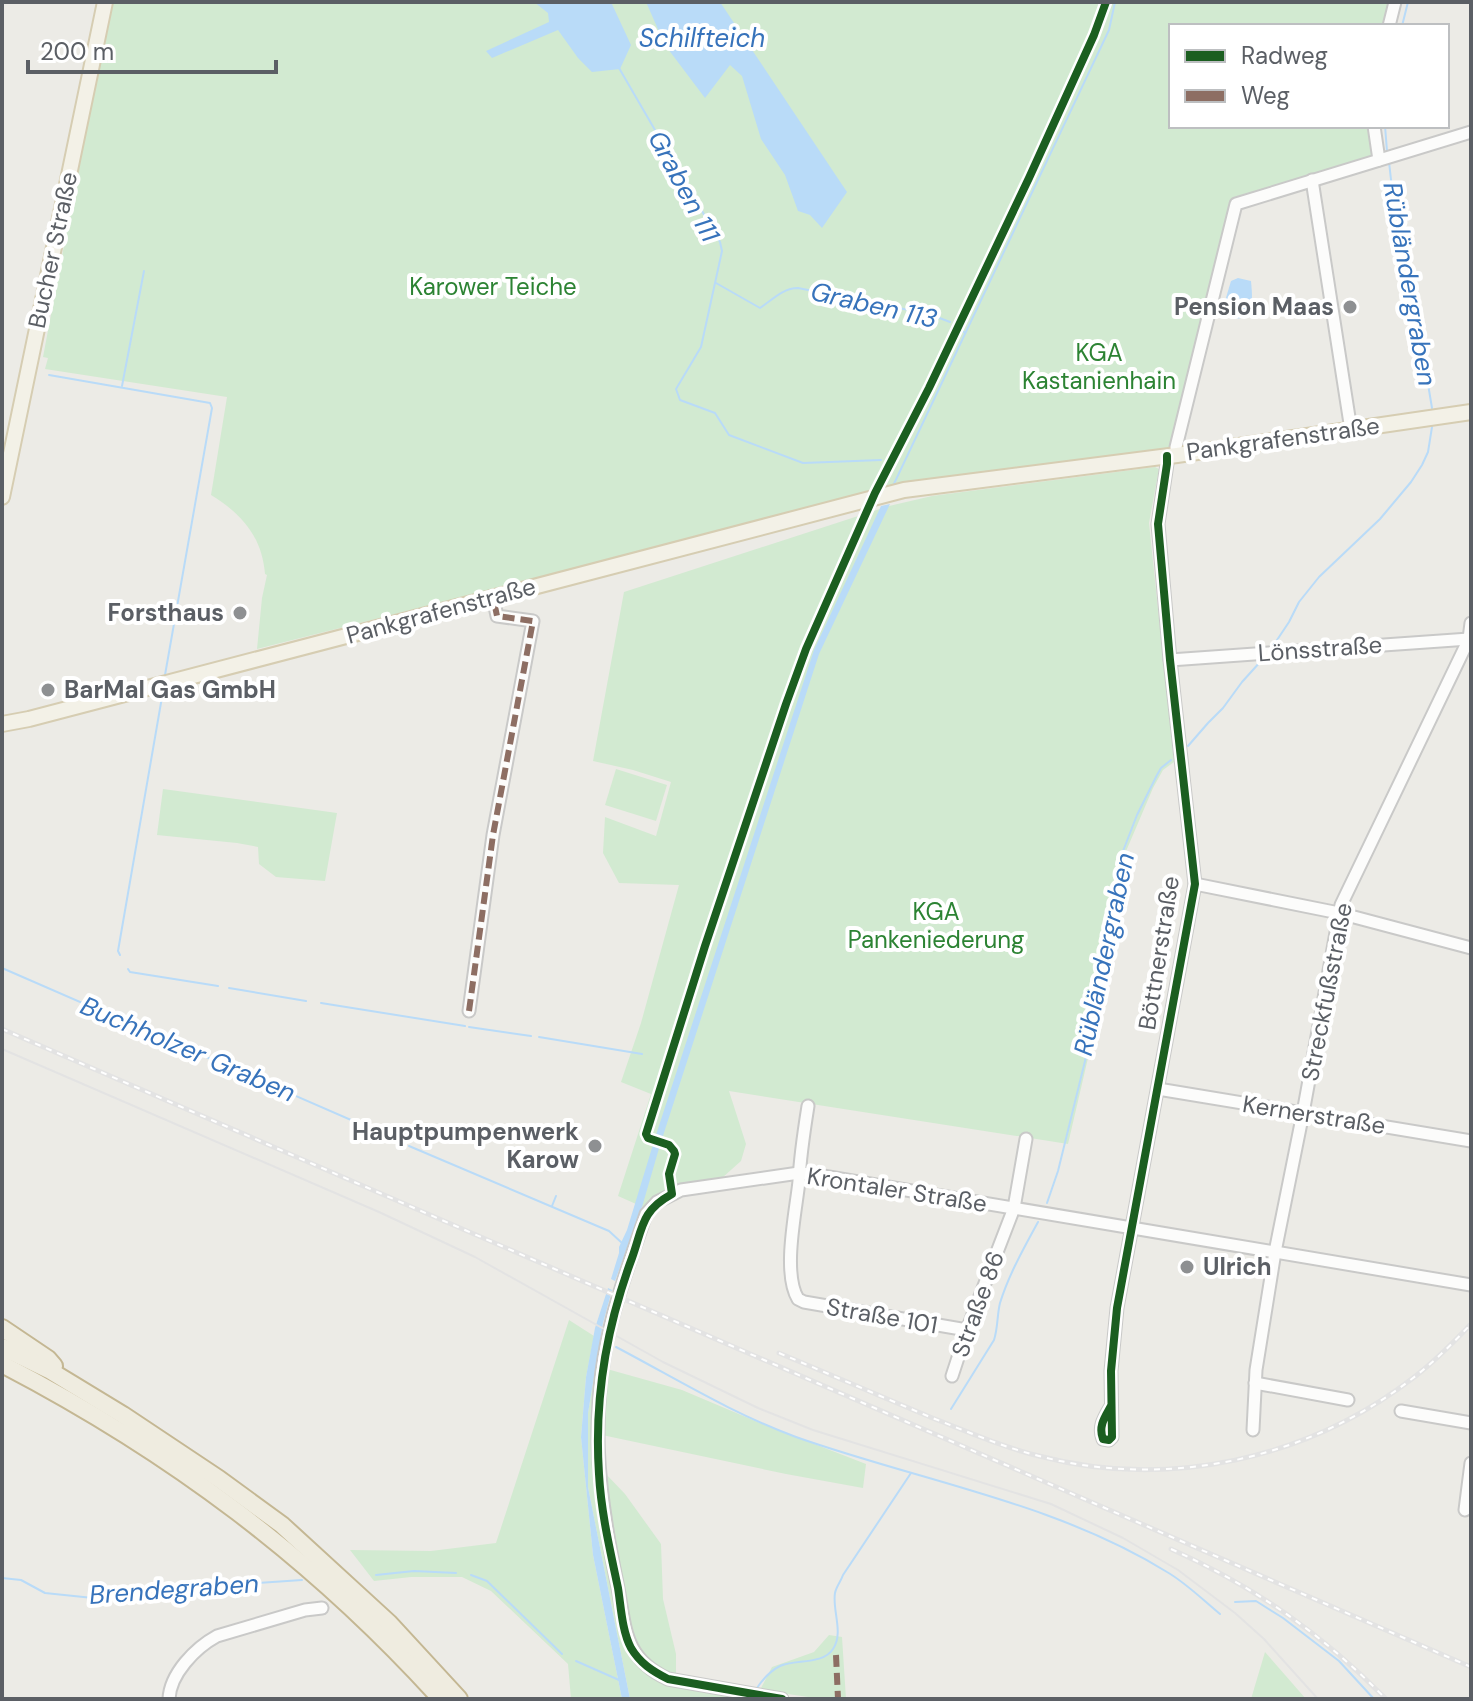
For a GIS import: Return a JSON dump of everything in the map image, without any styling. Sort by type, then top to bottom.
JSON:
[{"type":"highway","points":[[2,1328],[48,1359],[68,1382]]},
{"type":"highway","points":[[2,1347],[49,1370],[123,1415],[282,1525],[389,1623],[459,1699]]},
{"type":"highway","points":[[2,1364],[64,1396],[154,1452],[274,1539],[370,1625],[441,1699]]},
{"type":"main road","name":"Bucher Straße","points":[[2,497],[105,2]]},
{"type":"main road","name":"Pankgrafenstraße","points":[[2,724],[904,490],[1172,456],[1471,412]]},
{"type":"street","points":[[1390,24],[1395,2]]},
{"type":"street","points":[[1374,128],[1379,160]]},
{"type":"street","points":[[1351,430],[1312,180],[1471,132]]},
{"type":"street","name":"Böttnerstraße","points":[[1111,1406],[1117,1308],[1195,884],[1158,524],[1172,456],[1236,204],[1312,180]]},
{"type":"street","points":[[469,1011],[493,835],[533,621],[497,616],[493,597]]},
{"type":"street","name":"Streckfußstraße","points":[[1253,1430],[1255,1383],[1275,1252],[1341,905],[1469,639],[1471,623]]},
{"type":"street","name":"Lönsstraße","points":[[1170,660],[1469,639]]},
{"type":"street","points":[[1195,884],[1339,913],[1471,948]]},
{"type":"street","name":"Kernerstraße","points":[[1158,1089],[1471,1141]]},
{"type":"street","points":[[799,1173],[808,1106]]},
{"type":"street","name":"Straße 86","points":[[952,1376],[1014,1208],[1026,1139]]},
{"type":"street","name":"Krontaler Straße","points":[[782,1699],[668,1679],[655,1672],[641,1662],[632,1648],[622,1609],[602,1505],[598,1411],[613,1314],[646,1214],[657,1202],[681,1190],[799,1173],[1471,1285]]},
{"type":"street","name":"Straße 101","points":[[799,1173],[791,1237],[792,1286],[798,1299],[967,1330]]},
{"type":"street","points":[[1255,1383],[1348,1400]]},
{"type":"street","points":[[1401,1411],[1471,1423]]},
{"type":"street","points":[[1465,1510],[1471,1463]]},
{"type":"street","points":[[169,1699],[172,1681],[209,1640],[305,1610],[322,1608]]},
{"type":"green space","name":"Karower Teiche","points":[[110,2],[1392,2],[1386,24],[1169,24],[1169,128],[1371,128],[1374,158],[1233,201],[1170,452],[954,480],[589,565],[257,649],[267,575],[260,549],[241,519],[211,495],[227,397],[45,369],[48,358],[43,357]]},
{"type":"green space","name":"KGA Pankeniederung","points":[[1155,467],[1159,469],[1149,523],[1174,762],[1163,770],[1153,788],[1115,877],[1115,927],[1068,1144],[729,1091],[746,1144],[741,1161],[722,1178],[673,1185],[656,1195],[645,1208],[618,1196],[651,1094],[621,1082],[641,1023],[679,885],[619,883],[603,853],[605,817],[656,836],[671,782],[593,761],[624,592],[889,506],[932,496]]},
{"type":"green space","points":[[616,769],[667,785],[656,821],[605,805]]},
{"type":"green space","points":[[163,789],[337,813],[325,881],[276,877],[259,864],[258,847],[157,835]]},
{"type":"green space","points":[[569,1320],[594,1336],[586,1377],[581,1437],[593,1555],[622,1699],[571,1699],[568,1664],[491,1591],[462,1577],[374,1581],[350,1550],[431,1551],[496,1543]]},
{"type":"green space","points":[[600,1340],[593,1399],[594,1476],[621,1627],[666,1682],[745,1699],[630,1699],[588,1487],[588,1413]]},
{"type":"green space","points":[[607,1369],[682,1390],[866,1464],[863,1488],[602,1435]]},
{"type":"green space","points":[[603,1471],[625,1494],[661,1544],[663,1599],[676,1654],[676,1675],[659,1670],[645,1660],[632,1639],[620,1585]]},
{"type":"green space","points":[[829,1635],[842,1637],[846,1699],[822,1699],[760,1690],[772,1667],[814,1652]]},
{"type":"green space","points":[[1265,1652],[1306,1699],[1251,1699]]},
{"type":"water","points":[[534,2],[611,2],[631,45],[620,69],[592,72],[558,30],[492,58],[486,51],[549,22],[548,13]]},
{"type":"water","name":"Schilfteich","points":[[646,2],[720,2],[847,192],[822,228],[810,215],[798,211],[785,175],[761,139],[742,76],[730,65],[705,98],[665,45]]},
{"type":"water","points":[[1238,278],[1251,281],[1250,310],[1242,318],[1224,316],[1222,311],[1231,281]]},
{"type":"water","points":[[890,504],[819,654],[642,1207],[615,1281],[611,1279],[619,1247],[814,650],[881,506]]},
{"type":"water","points":[[608,1288],[612,1290],[603,1323],[588,1413],[588,1487],[630,1699],[622,1699],[593,1555],[581,1437],[586,1377],[595,1328]]},
{"type":"waterway","points":[[892,488],[1109,30],[1115,2]]},
{"type":"waterway","name":"Rübländergraben","points":[[1402,24],[1408,2]]},
{"type":"waterway","name":"Graben 111","points":[[619,68],[720,242],[722,251],[701,347],[676,389],[680,400],[715,413],[729,435],[803,463],[881,460]]},
{"type":"waterway","name":"Rübländergraben","points":[[1385,128],[1387,151]]},
{"type":"waterway","name":"Rübländergraben","points":[[1389,162],[1394,206],[1408,264],[1432,408]]},
{"type":"waterway","points":[[122,386],[144,271]]},
{"type":"waterway","name":"Graben 113","points":[[716,283],[760,308],[783,292],[798,288],[929,314],[950,322]]},
{"type":"waterway","name":"Graben 113","points":[[958,327],[965,333]]},
{"type":"waterway","points":[[49,375],[210,403],[212,408],[165,675]]},
{"type":"waterway","name":"Rübländergraben","points":[[1273,646],[1299,602],[1319,577],[1380,519],[1411,482],[1428,452],[1432,427]]},
{"type":"waterway","name":"Rübländergraben","points":[[1188,746],[1261,661]]},
{"type":"waterway","points":[[120,955],[118,951],[162,697]]},
{"type":"waterway","name":"Rübländergraben","points":[[1047,1203],[1058,1171],[1114,931],[1118,864],[1157,775],[1171,760]]},
{"type":"waterway","name":"Buchholzer Graben","points":[[2,968],[374,1130]]},
{"type":"waterway","points":[[128,969],[130,972],[218,986]]},
{"type":"waterway","points":[[229,988],[306,1001]]},
{"type":"waterway","points":[[321,1003],[465,1026]]},
{"type":"waterway","points":[[469,1027],[531,1036]]},
{"type":"waterway","points":[[539,1037],[642,1054]]},
{"type":"waterway","name":"Buchholzer Graben","points":[[409,1146],[609,1231],[622,1243]]},
{"type":"waterway","points":[[552,1206],[556,1196]]},
{"type":"waterway","name":"Rübländergraben","points":[[951,1409],[994,1340],[1004,1292],[1038,1222]]},
{"type":"waterway","points":[[616,1347],[727,1407],[796,1437],[1033,1510],[1079,1528],[1167,1572],[1220,1614]]},
{"type":"waterway","name":"Rübländergraben","points":[[757,1688],[780,1666],[816,1660],[833,1649],[838,1636],[836,1588],[911,1473]]},
{"type":"waterway","name":"Brendegraben","points":[[376,1575],[414,1571],[456,1573]]},
{"type":"waterway","name":"Brendegraben","points":[[471,1575],[487,1581],[562,1654]]},
{"type":"waterway","name":"Brendegraben","points":[[2,1578],[21,1580],[45,1593],[93,1598],[302,1580]]},
{"type":"waterway","points":[[1235,1602],[1256,1601],[1283,1618],[1339,1661],[1374,1699]]},
{"type":"waterway","name":"Brendegraben","points":[[576,1661],[619,1680]]},
{"type":"tram line","points":[[2,1049],[379,1212],[475,1257],[663,1362],[758,1408],[813,1430],[1051,1504],[1123,1538],[1178,1570],[1235,1613],[1264,1639],[1318,1699]]},
{"type":"railway","points":[[2,1029],[1471,1667]]},
{"type":"railway","points":[[779,1353],[930,1417],[1039,1456],[1088,1466],[1137,1470],[1186,1468],[1235,1460],[1283,1447],[1328,1429],[1372,1406],[1413,1378],[1471,1324]]},
{"type":"railway","points":[[1171,1549],[1231,1579],[1286,1614],[1337,1653],[1386,1699]]},
{"type":"marked path","points":[[469,1011],[493,835],[533,621],[497,616],[493,597]]},
{"type":"marked path","points":[[836,1655],[838,1699]]},
{"type":"cycle path","points":[[782,1699],[668,1679],[638,1658],[624,1627],[602,1502],[598,1418],[609,1337],[623,1284],[644,1221],[654,1207],[672,1194],[669,1174],[674,1151],[669,1145],[648,1138],[646,1134],[705,946],[806,649],[875,493],[1029,178],[1106,2]]},
{"type":"cycle path","points":[[1111,1406],[1101,1430],[1103,1439],[1109,1440],[1112,1437],[1111,1371],[1117,1308],[1195,884],[1158,524],[1167,456]]},
{"type":"place","name":"Pension Maas","points":[[1350,307]]},
{"type":"place","name":"Forsthaus","points":[[240,613]]},
{"type":"place","name":"BarMal Gas GmbH","points":[[48,690]]},
{"type":"place","name":"Hauptpumpenwerk Karow","points":[[595,1146]]},
{"type":"place","name":"Ulrich","points":[[1187,1267]]},
{"type":"park label","name":"KGA Kastanienhain","points":[[1099,367]]}]
